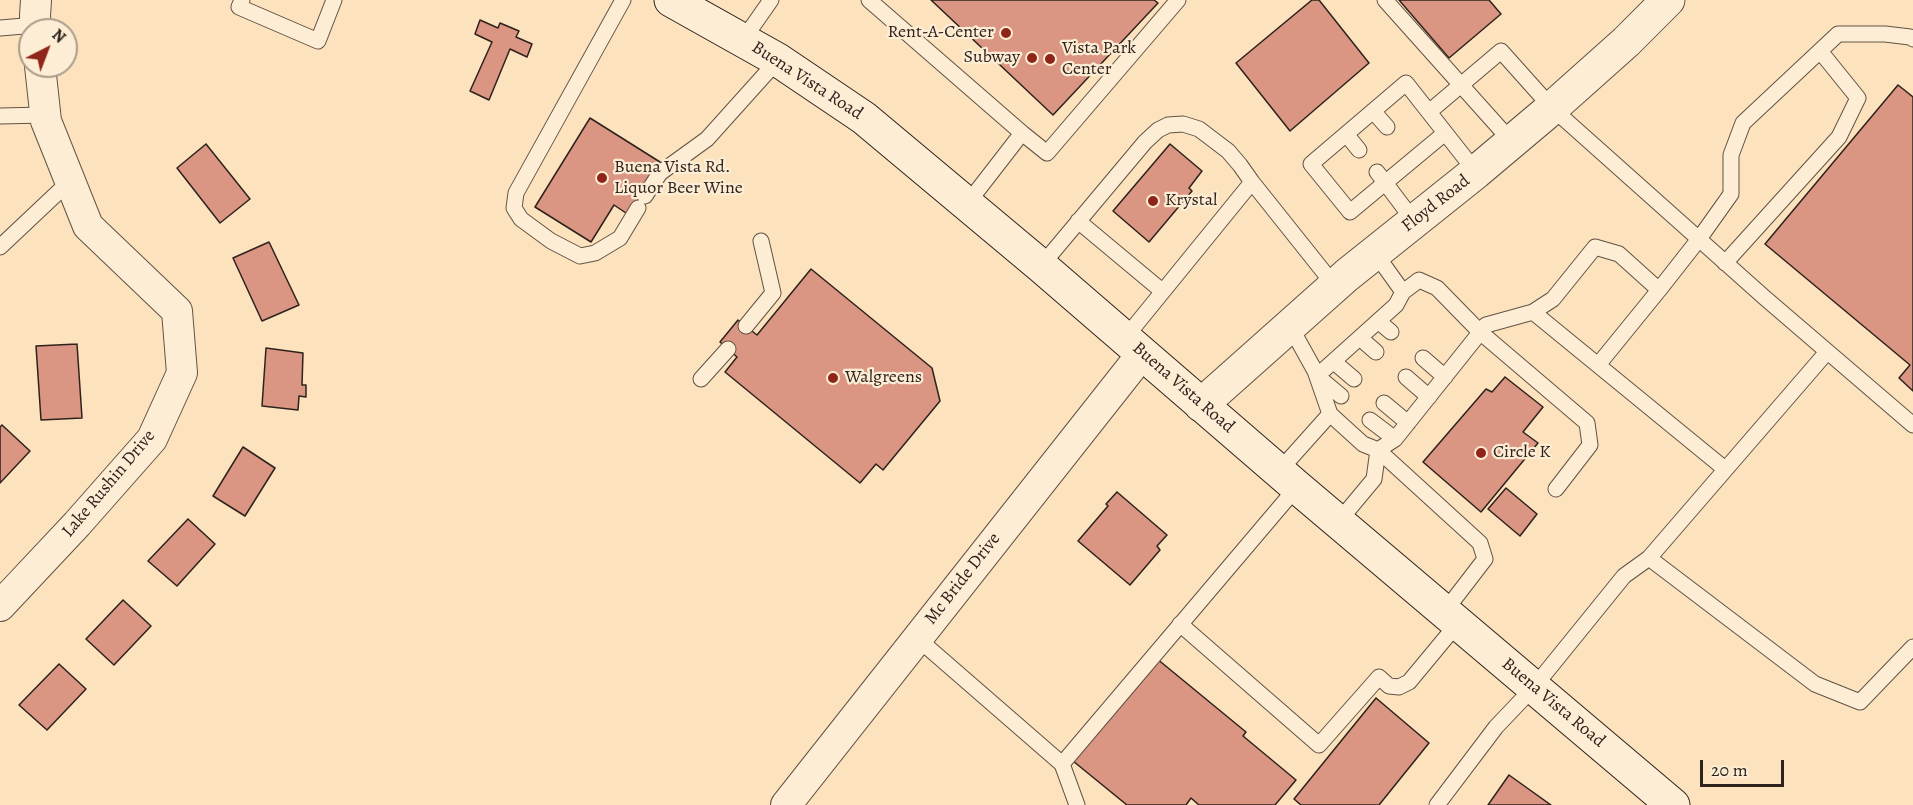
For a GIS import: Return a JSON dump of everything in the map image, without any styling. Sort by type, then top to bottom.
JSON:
[{"type":"main road","name":"Buena Vista Road","points":[[671,0],[778,60],[864,118],[1673,805]]},
{"type":"main road","name":"Floyd Road","points":[[1201,405],[1335,286],[1552,108],[1626,42],[1668,0]]},
{"type":"street","name":"Lake Rushin Drive","points":[[0,606],[152,439],[182,373],[177,311],[88,226],[45,115],[41,78]]},
{"type":"street","name":"Mc Bride Drive","points":[[786,805],[917,638],[1133,346]]},
{"type":"lane","points":[[242,0],[239,7],[318,41],[334,0]]},
{"type":"lane","points":[[623,0],[516,194],[514,208],[521,219],[550,241],[580,256],[596,253],[620,238],[660,173],[707,139],[778,60]]},
{"type":"lane","points":[[743,40],[771,0]]},
{"type":"lane","points":[[869,0],[1047,153],[1178,0]]},
{"type":"lane","points":[[1385,0],[1512,142]]},
{"type":"lane","points":[[0,28],[18,23]]},
{"type":"lane","points":[[1598,365],[1699,239],[1731,194],[1731,155],[1743,123],[1838,34],[1885,34],[1913,39]]},
{"type":"lane","points":[[1429,112],[1501,51],[1552,108],[1725,263],[1913,425]]},
{"type":"lane","points":[[1725,263],[1839,137],[1858,98],[1820,51]]},
{"type":"lane","points":[[1445,133],[1409,155],[1381,178],[1350,212],[1311,164],[1406,83],[1476,172]]},
{"type":"lane","points":[[1373,111],[1387,127]]},
{"type":"lane","points":[[0,116],[45,115]]},
{"type":"lane","points":[[1041,266],[1145,142],[1158,130],[1168,125],[1183,124],[1199,129],[1228,151],[1335,286]]},
{"type":"lane","points":[[967,204],[1022,133]]},
{"type":"lane","points":[[1346,134],[1359,150]]},
{"type":"lane","points":[[1381,178],[1414,221]]},
{"type":"lane","points":[[0,247],[70,181]]},
{"type":"lane","points":[[1133,346],[1162,291],[1252,182]]},
{"type":"lane","points":[[1078,221],[1162,291]]},
{"type":"lane","points":[[746,326],[773,293],[761,241]]},
{"type":"lane","points":[[1339,521],[1374,479],[1378,450],[1395,439],[1486,325],[1533,312],[1553,299],[1595,248],[1619,254],[1659,290]]},
{"type":"lane","points":[[1375,253],[1403,292]]},
{"type":"lane","points":[[1317,376],[1396,305],[1403,292],[1419,280],[1437,288],[1480,332],[1587,423],[1590,445],[1556,489]]},
{"type":"lane","points":[[1533,312],[1725,469]]},
{"type":"lane","points":[[1378,321],[1391,332]]},
{"type":"lane","points":[[1180,624],[1319,745],[1379,677],[1389,686],[1399,687],[1409,682],[1452,617],[1485,559],[1480,543],[1378,450],[1363,444],[1330,414],[1317,376],[1290,326]]},
{"type":"lane","points":[[1360,338],[1376,352]]},
{"type":"lane","points":[[701,379],[728,349]]},
{"type":"lane","points":[[1437,805],[1496,728],[1534,687],[1624,576],[1649,558],[1827,352]]},
{"type":"lane","points":[[1423,358],[1445,377]]},
{"type":"lane","points":[[1334,362],[1354,379]]},
{"type":"lane","points":[[1317,376],[1341,396]]},
{"type":"lane","points":[[1406,377],[1429,397]]},
{"type":"lane","points":[[1384,403],[1408,423]]},
{"type":"lane","points":[[1062,764],[1180,624],[1288,479],[1330,414]]},
{"type":"lane","points":[[1370,420],[1395,439]]},
{"type":"lane","points":[[1649,558],[1815,684],[1860,702],[1913,647]]},
{"type":"lane","points":[[917,638],[1062,764],[1077,805]]},
{"type":"building","name":"Vista Park Center","points":[[931,0],[1154,0],[1158,3],[1053,115]]},
{"type":"building","points":[[1312,0],[1319,0],[1369,63],[1290,131],[1236,63]]},
{"type":"building","points":[[1399,0],[1489,0],[1501,14],[1449,58]]},
{"type":"building","points":[[480,20],[498,28],[500,23],[519,31],[516,37],[532,44],[527,57],[510,49],[489,100],[470,91],[492,42],[475,34]]},
{"type":"building","points":[[1898,85],[1913,97],[1913,391],[1899,378],[1910,365],[1765,244]]},
{"type":"building","name":"Buena Vista Rd. Liquor Beer Wine","points":[[590,118],[660,162],[641,193],[648,198],[641,209],[629,215],[614,205],[591,242],[535,207]]},
{"type":"building","points":[[206,144],[250,199],[220,223],[177,168]]},
{"type":"building","name":"Krystal","points":[[1170,144],[1202,171],[1189,188],[1192,191],[1149,242],[1113,211]]},
{"type":"building","points":[[269,242],[299,305],[262,321],[233,258]]},
{"type":"building","name":"Walgreens","points":[[811,269],[932,368],[940,401],[883,470],[876,464],[860,483],[725,372],[737,357],[720,342],[738,320],[757,335]]},
{"type":"building","points":[[77,344],[82,418],[41,420],[36,346]]},
{"type":"building","points":[[266,348],[303,353],[302,385],[306,385],[306,397],[299,396],[298,410],[262,406]]},
{"type":"building","name":"Circle K","points":[[1505,377],[1543,407],[1523,432],[1538,443],[1481,512],[1423,462],[1486,389],[1492,392]]},
{"type":"building","points":[[2,425],[30,451],[0,483],[0,427]]},
{"type":"building","points":[[243,447],[275,468],[245,516],[213,496]]},
{"type":"building","points":[[1506,488],[1537,514],[1520,536],[1488,509]]},
{"type":"building","points":[[1117,492],[1167,535],[1157,546],[1160,550],[1130,585],[1078,541]]},
{"type":"building","points":[[188,519],[215,544],[177,586],[148,561]]},
{"type":"building","points":[[123,600],[151,626],[114,665],[86,639]]},
{"type":"building","points":[[1156,658],[1246,732],[1243,736],[1296,780],[1275,805],[1199,805],[1191,798],[1186,805],[1127,805],[1073,761]]},
{"type":"building","points":[[59,664],[86,689],[47,730],[19,705]]},
{"type":"building","points":[[1376,698],[1429,743],[1379,805],[1301,805],[1294,799]]},
{"type":"building","points":[[1509,775],[1551,805],[1488,805]]},
{"type":"place","name":"Rent-A-Center","points":[[1006,33]]},
{"type":"place","name":"Subway","points":[[1032,58]]},
{"type":"place","name":"Vista Park Center","points":[[1050,59]]},
{"type":"place","name":"Buena Vista Rd. Liquor Beer Wine","points":[[602,178]]},
{"type":"place","name":"Krystal","points":[[1153,201]]},
{"type":"place","name":"Walgreens","points":[[833,378]]},
{"type":"place","name":"Circle K","points":[[1481,453]]}]
